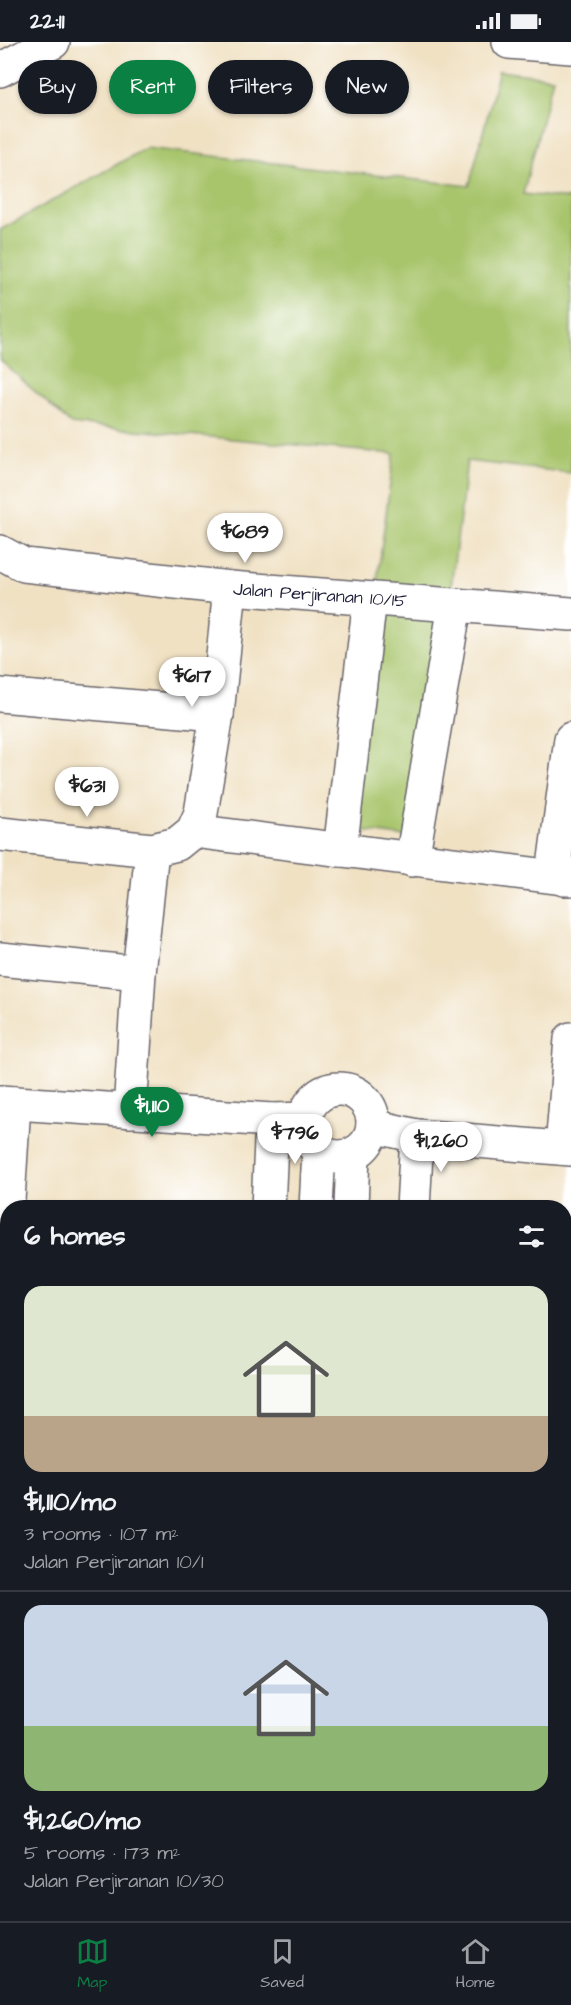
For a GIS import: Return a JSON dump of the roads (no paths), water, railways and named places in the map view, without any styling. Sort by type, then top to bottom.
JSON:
[{"type":"street","points":[[0,70],[53,42]]},
{"type":"street","points":[[509,42],[571,47]]},
{"type":"street","name":"Jalan Perjiranan 10/15","points":[[0,552],[24,564],[230,588],[571,614]]},
{"type":"street","points":[[0,834],[152,850],[177,844],[193,831],[201,813],[217,714],[230,588]]},
{"type":"street","points":[[340,850],[370,599]]},
{"type":"street","points":[[412,860],[455,605]]},
{"type":"street","points":[[0,695],[217,714]]},
{"type":"street","points":[[567,879],[555,859],[571,746]]},
{"type":"street","points":[[193,831],[567,879]]},
{"type":"street","points":[[130,1112],[139,973],[152,850]]},
{"type":"street","points":[[0,959],[139,973]]},
{"type":"street","points":[[373,1126],[417,1136],[566,1148],[571,1039]]},
{"type":"street","points":[[349,1090],[359,1095],[367,1104],[372,1115],[373,1126],[370,1138],[363,1148],[341,1157],[319,1150],[311,1141],[306,1130],[305,1119],[309,1107],[325,1091],[349,1090]]},
{"type":"street","points":[[4,1200],[7,1103],[272,1120],[305,1119]]},
{"type":"street","points":[[268,1200],[272,1120]]},
{"type":"street","points":[[413,1200],[417,1136]]},
{"type":"street","points":[[316,1200],[319,1150]]},
{"type":"street","points":[[351,1200],[353,1154]]}]
